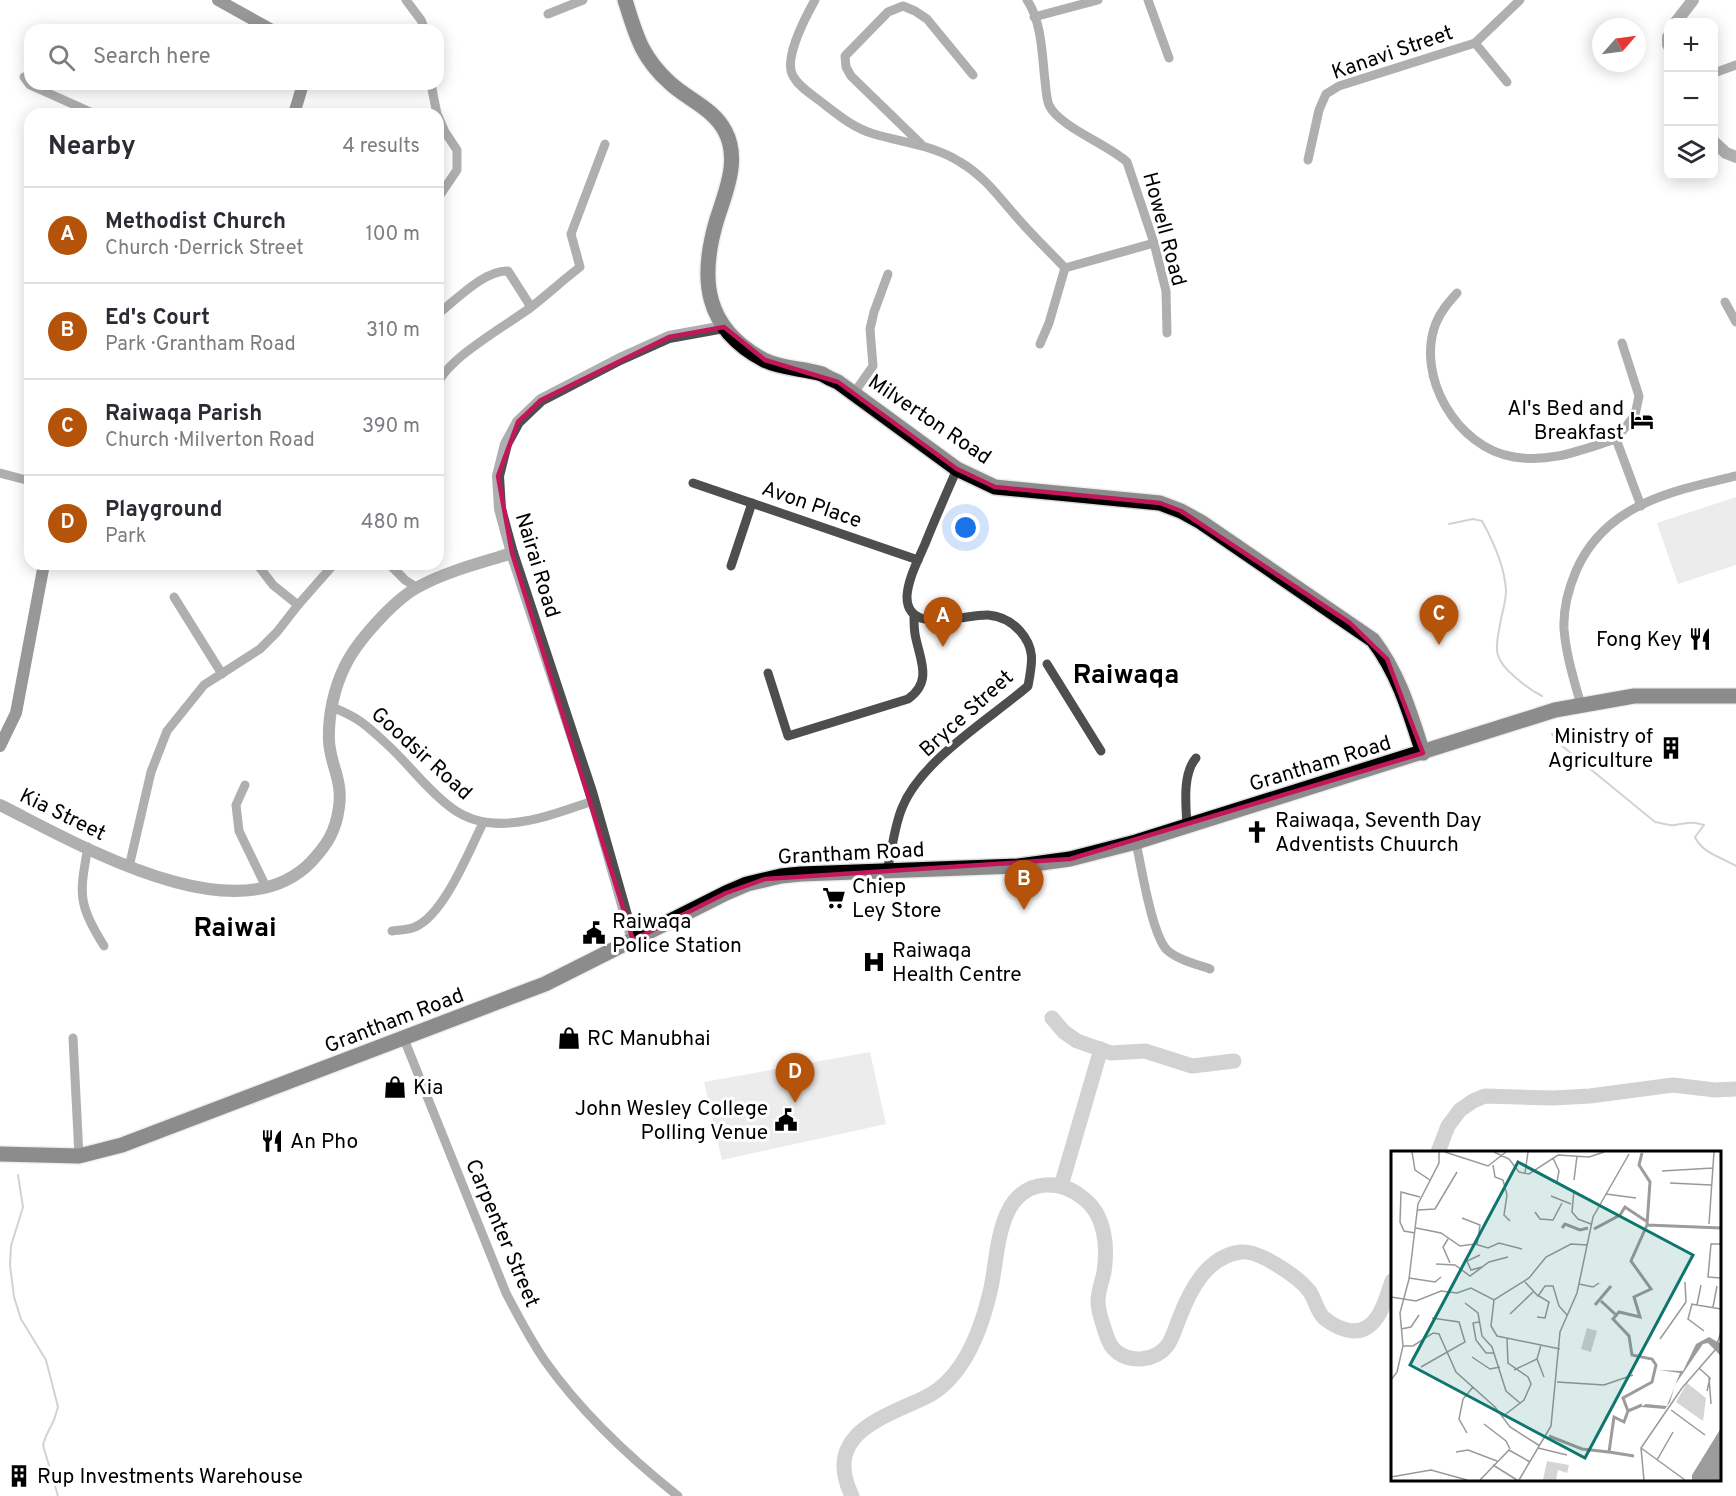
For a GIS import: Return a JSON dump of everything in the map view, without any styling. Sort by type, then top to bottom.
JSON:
[{"type":"main road","points":[[218,0],[261,24]]},
{"type":"main road","name":"Milverton Road","points":[[625,0],[637,39],[644,53],[671,84],[711,114],[725,130],[731,154],[730,171],[710,247],[707,282],[712,307],[724,327],[743,345],[765,360],[796,370],[820,374],[838,382],[957,469],[995,487],[1160,503],[1201,522],[1373,640],[1387,659],[1403,690],[1423,753]]},
{"type":"main road","points":[[296,108],[301,90]]},
{"type":"main road","points":[[0,746],[16,713],[43,570]]},
{"type":"main road","name":"Grantham Road","points":[[0,1154],[78,1156],[122,1145],[545,984],[747,884],[791,875],[1019,866],[1070,860],[1136,842],[1555,710],[1634,696],[1736,696]]},
{"type":"street","points":[[406,0],[423,24]]},
{"type":"street","points":[[548,14],[584,0]]},
{"type":"street","points":[[815,0],[803,21],[790,62],[792,74],[798,83],[857,128],[873,134],[921,144],[961,162],[983,178],[1065,268]]},
{"type":"street","name":"Howell Road","points":[[1026,0],[1037,27],[1049,105],[1059,117],[1080,132],[1118,153],[1127,162],[1154,243],[1166,291],[1167,333]]},
{"type":"street","points":[[1034,17],[1098,0]]},
{"type":"street","points":[[1148,0],[1169,58]]},
{"type":"street","name":"Kanavi Street","points":[[1308,160],[1319,110],[1326,94],[1339,86],[1474,43],[1520,0]]},
{"type":"street","points":[[1679,18],[1693,0]]},
{"type":"street","points":[[921,144],[851,76],[846,68],[845,56],[888,12],[903,6],[927,20],[973,75]]},
{"type":"street","points":[[1474,43],[1507,82]]},
{"type":"street","points":[[1716,72],[1736,65]]},
{"type":"street","points":[[41,90],[82,108]]},
{"type":"street","points":[[432,90],[436,108]]},
{"type":"street","points":[[444,130],[457,150],[457,170],[444,189]]},
{"type":"street","points":[[444,373],[457,360],[531,307],[580,267],[572,234],[605,144]]},
{"type":"street","points":[[1718,146],[1736,157]]},
{"type":"street","points":[[1065,268],[1154,243]]},
{"type":"street","points":[[1040,344],[1049,323],[1065,268]]},
{"type":"street","points":[[444,310],[488,275],[500,271],[508,272],[531,307]]},
{"type":"street","points":[[854,393],[873,366],[870,329],[888,274]]},
{"type":"street","points":[[1457,293],[1444,307],[1436,324],[1431,349],[1440,396],[1452,418],[1469,435],[1488,447],[1512,457],[1563,456],[1616,439],[1635,415],[1639,396],[1622,343]]},
{"type":"street","points":[[1725,302],[1736,322]]},
{"type":"street","name":"Nairai Road","points":[[633,940],[593,801],[512,553],[500,509],[498,476],[506,444],[518,422],[541,400],[620,359],[669,337],[724,327]]},
{"type":"street","points":[[1616,439],[1641,506]]},
{"type":"street","points":[[768,673],[788,736],[908,699],[917,693],[923,673],[915,634],[914,615],[908,608],[907,595],[918,560],[957,469]]},
{"type":"street","points":[[0,473],[24,479]]},
{"type":"street","points":[[1581,705],[1566,642],[1564,627],[1566,598],[1583,556],[1594,539],[1606,527],[1658,497],[1736,476]]},
{"type":"street","name":"Avon Place","points":[[693,483],[918,560]]},
{"type":"street","points":[[731,566],[752,503]]},
{"type":"street","name":"Kia Street","points":[[0,806],[129,867],[167,881],[190,886],[242,891],[266,887],[299,874],[326,847],[334,829],[339,806],[340,782],[329,742],[332,706],[345,666],[357,646],[395,605],[416,587],[443,575],[512,553]]},
{"type":"street","points":[[262,570],[273,585],[298,605]]},
{"type":"street","points":[[129,867],[151,772],[167,731],[204,685],[260,649],[329,570]]},
{"type":"street","points":[[395,570],[416,587]]},
{"type":"street","points":[[174,597],[222,674]]},
{"type":"street","name":"Bryce Street","points":[[887,871],[902,808],[915,786],[953,746],[1028,686],[1031,670],[1032,655],[1029,641],[1004,618],[990,615],[928,620],[914,615]]},
{"type":"street","points":[[1047,664],[1101,751]]},
{"type":"street","name":"Goodsir Road","points":[[332,706],[367,724],[414,773],[453,809],[483,823],[509,823],[536,819],[593,801]]},
{"type":"street","points":[[1187,826],[1188,778],[1192,762],[1196,758]]},
{"type":"street","points":[[245,785],[236,805],[238,831],[266,887]]},
{"type":"street","points":[[392,931],[415,927],[431,915],[444,900],[483,823]]},
{"type":"street","points":[[1136,842],[1146,888],[1163,945],[1171,953],[1210,969]]},
{"type":"street","points":[[88,848],[81,897],[88,920],[104,946]]},
{"type":"street","points":[[73,1038],[78,1156]]},
{"type":"street","name":"Carpenter Street","points":[[404,1039],[506,1293],[527,1332],[546,1362],[608,1434],[678,1496]]},
{"type":"highlighted area","points":[[724,327],[765,360],[838,382],[957,469],[995,487],[1160,503],[1181,511],[1350,623],[1387,659],[1423,753],[1070,859],[765,879],[726,893],[633,940],[512,553],[498,476],[518,422],[541,400],[669,337]]},
{"type":"shaded area","points":[[1736,497],[1736,565],[1678,584],[1657,523]]},
{"type":"shaded area","points":[[870,1052],[886,1124],[722,1160],[704,1082]]},
{"type":"waterway","points":[[1449,524],[1473,519],[1482,521],[1498,555],[1505,582],[1506,598],[1497,645],[1499,658],[1507,670],[1542,696]]},
{"type":"waterway","points":[[1552,734],[1561,745],[1655,822],[1670,825],[1692,823],[1704,825],[1695,837],[1698,842],[1707,851],[1736,866]]},
{"type":"waterway","points":[[1052,1018],[1064,1032],[1077,1041],[1111,1053],[1145,1051],[1192,1066],[1234,1061]]},
{"type":"waterway","points":[[1061,1186],[1101,1049]]},
{"type":"waterway","points":[[1438,1151],[1448,1126],[1460,1110],[1485,1096],[1553,1098],[1590,1096],[1673,1085],[1715,1090],[1736,1089]]},
{"type":"waterway","points":[[18,1175],[23,1207],[11,1246],[10,1265],[14,1297],[21,1319],[46,1360],[58,1407],[43,1445],[58,1496]]},
{"type":"waterway","points":[[852,1496],[845,1475],[845,1457],[851,1443],[861,1431],[875,1421],[939,1389],[951,1378],[969,1352],[982,1322],[990,1292],[1002,1226],[1017,1198],[1029,1189],[1046,1185],[1066,1188],[1083,1198],[1096,1213],[1103,1231],[1106,1252],[1098,1297],[1099,1313],[1111,1345],[1117,1352],[1129,1358],[1150,1357],[1167,1346],[1194,1286],[1209,1267],[1229,1255],[1241,1252],[1258,1255],[1278,1266],[1305,1286],[1324,1318],[1347,1330],[1357,1331],[1372,1323],[1382,1308],[1391,1284]]},
{"type":"place","name":"Al's Bed and Breakfast","points":[[1642,420]]},
{"type":"place","name":"Fong Key","points":[[1700,639]]},
{"type":"place","name":"Raiwaqa Parish","points":[[1439,645]]},
{"type":"place","name":"Methodist Church","points":[[943,647]]},
{"type":"place","name":"Ministry of Agriculture","points":[[1671,748]]},
{"type":"place","name":"Raiwaqa, Seventh Day Adventists Chuurch","points":[[1257,832]]},
{"type":"place","name":"Chiep Ley Store","points":[[834,898]]},
{"type":"place","name":"Ed's Court","points":[[1024,910]]},
{"type":"place","name":"Raiwaqa Police Station","points":[[594,933]]},
{"type":"place","name":"Raiwaqa Health Centre","points":[[874,962]]},
{"type":"place","name":"RC Manubhai","points":[[569,1038]]},
{"type":"place","name":"Kia","points":[[395,1087]]},
{"type":"place","name":"Playground","points":[[795,1103]]},
{"type":"place","name":"John Wesley College Polling Venue","points":[[786,1120]]},
{"type":"place","name":"An Pho","points":[[272,1141]]},
{"type":"place","name":"Rup Investments Warehouse","points":[[19,1476]]},
{"type":"district","name":"Raiwaqa","points":[[1126,674]]},
{"type":"district","name":"Raiwai","points":[[235,927]]}]
